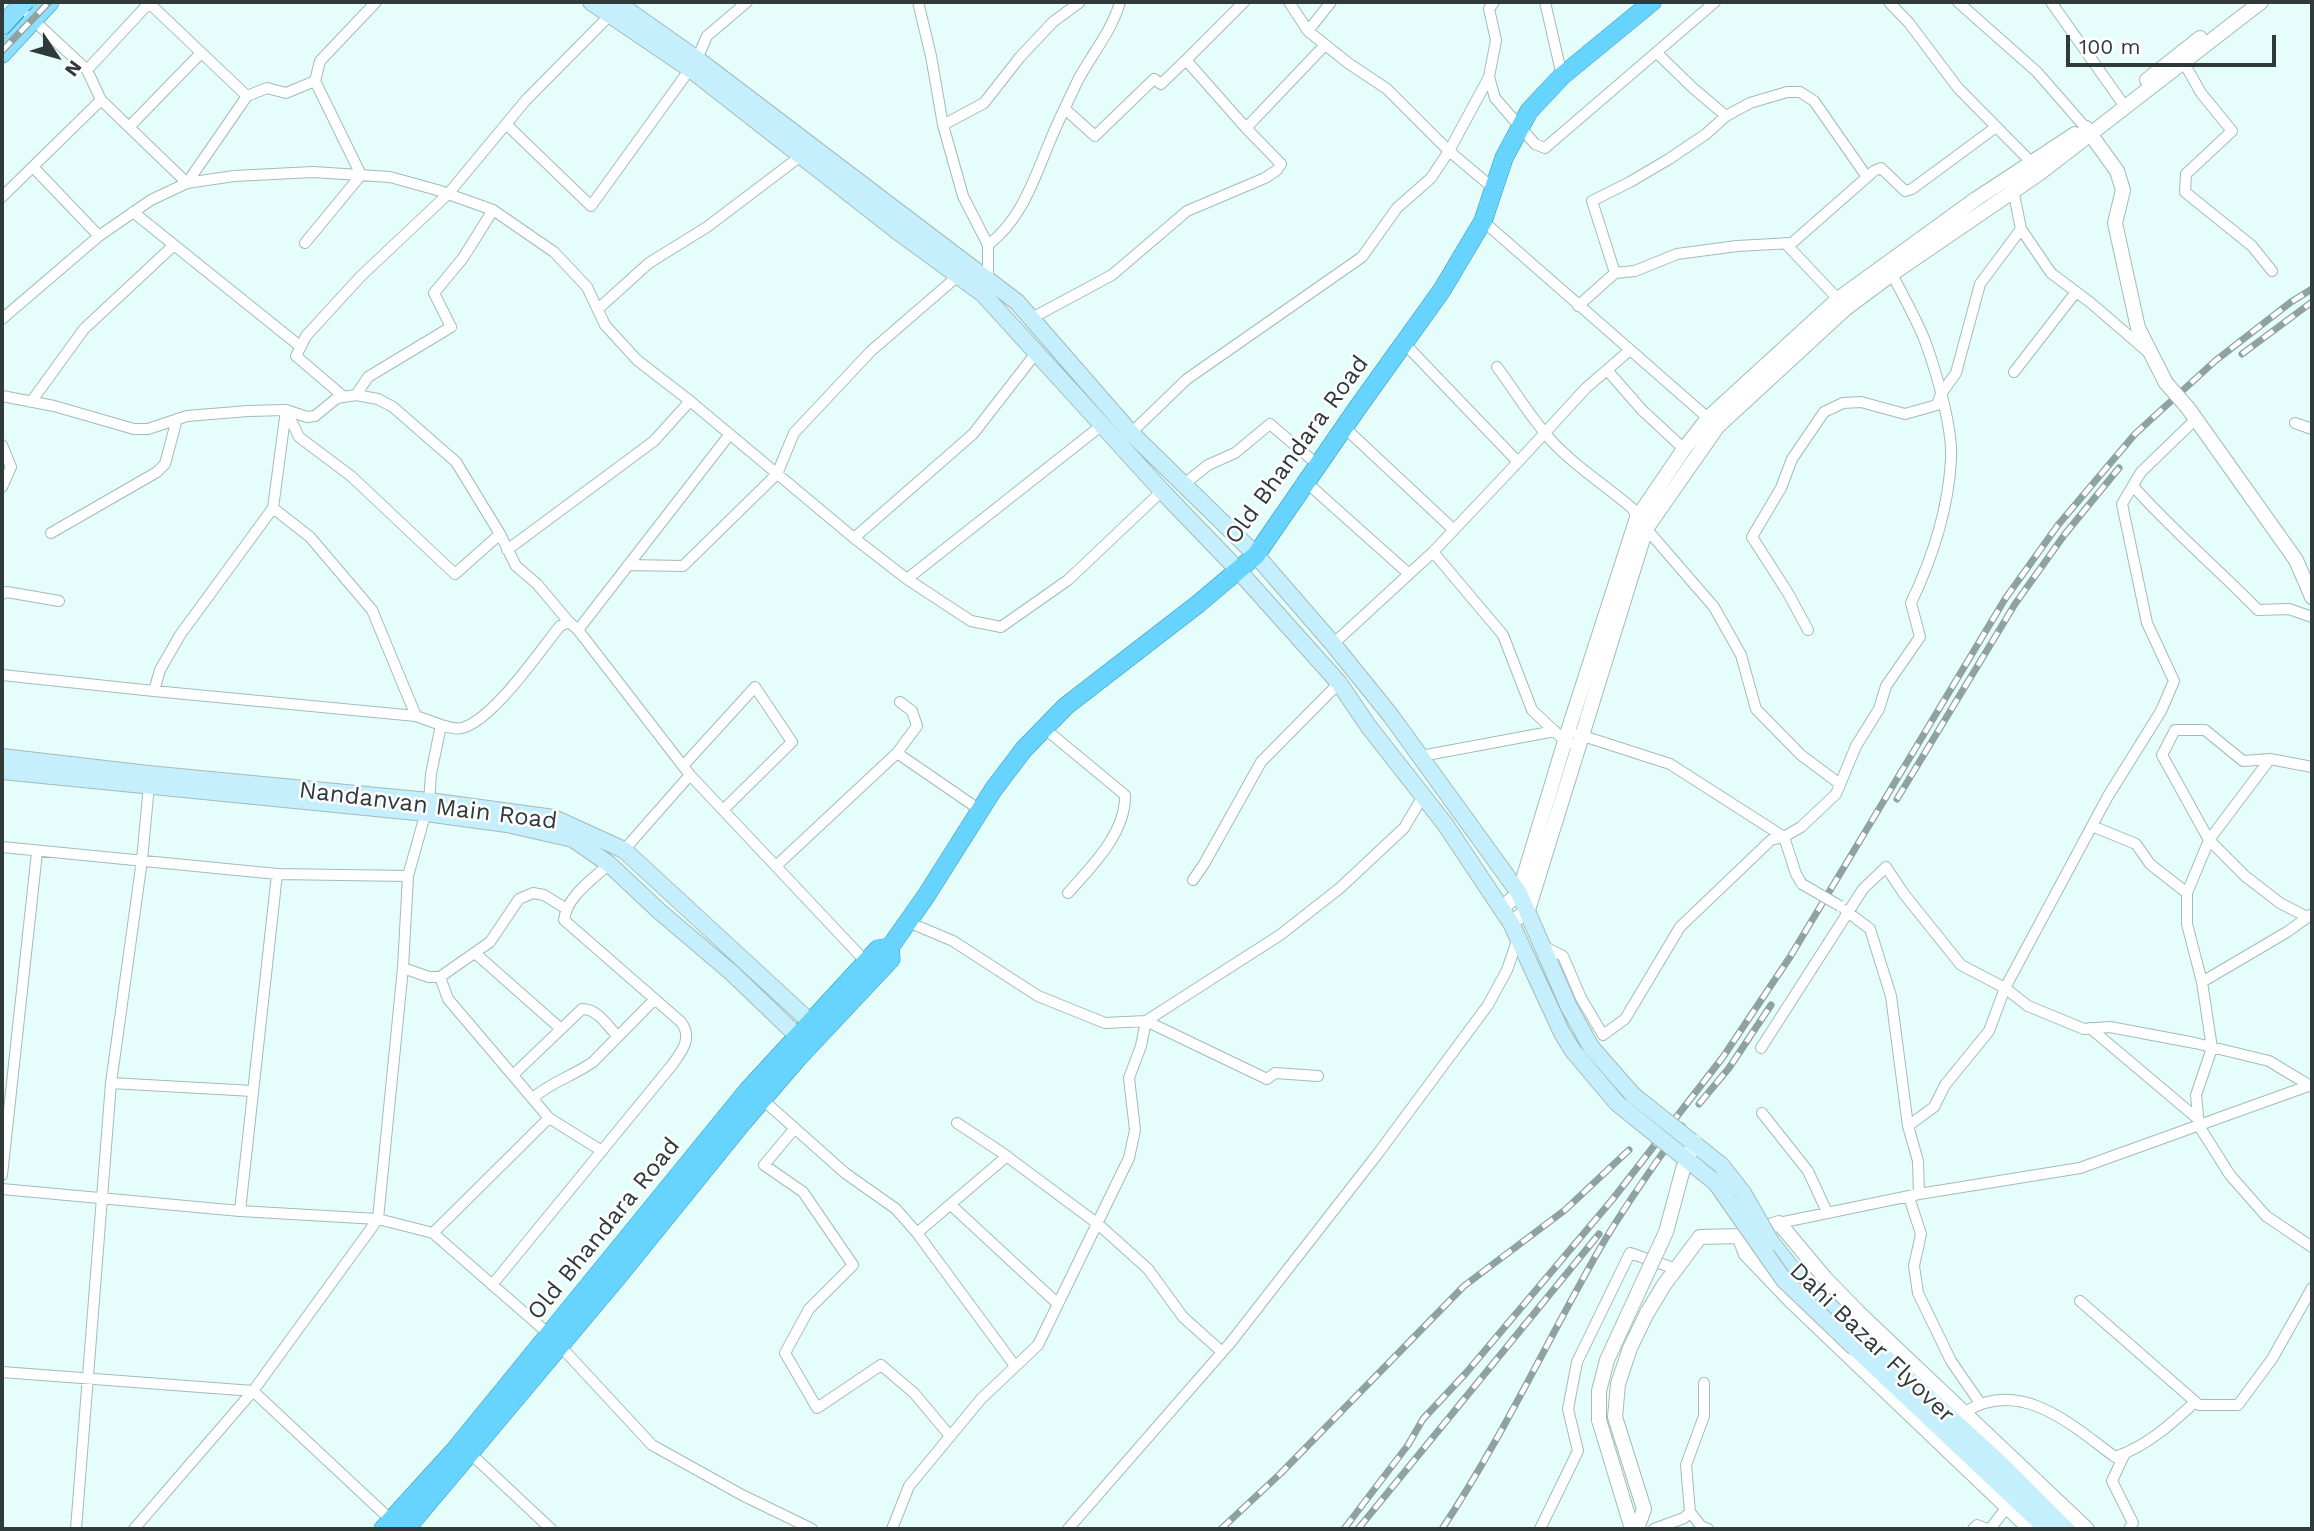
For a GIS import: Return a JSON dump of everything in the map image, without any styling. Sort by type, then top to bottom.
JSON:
[{"type":"highway","name":"Old Bhandara Road","points":[[393,1526],[454,1451],[554,1340],[748,1090],[817,1028],[872,968],[878,949],[890,947],[980,810],[1024,749],[1066,706],[1198,604],[1255,555],[1443,290],[1483,222],[1504,158],[1529,111],[1562,76],[1652,2]]},
{"type":"highway","points":[[393,1526],[470,1453],[554,1340],[763,1100],[804,1042]]},
{"type":"main road","points":[[2,54],[50,2]]},
{"type":"main road","points":[[591,2],[617,6],[986,286]]},
{"type":"main road","points":[[2,26],[19,3]]},
{"type":"main road","points":[[693,64],[897,231],[959,275],[986,286]]},
{"type":"main road","name":"Dahi Bazar Flyover","points":[[986,286],[1032,318],[1131,433],[1255,555],[1333,644],[1421,756],[1519,893],[1569,1007],[1591,1047],[1633,1095],[1721,1164],[1736,1183],[1771,1242],[1802,1281],[2006,1469],[2066,1529]]},
{"type":"main road","name":"Dahi Bazar Flyover","points":[[986,286],[1036,353],[1339,683],[1369,727],[1445,824],[1511,923],[1562,1033],[1573,1051],[1617,1103],[1716,1183],[1784,1280],[2047,1529]]},
{"type":"main road","name":"Nandanvan Main Road","points":[[2,757],[427,807],[554,818],[624,850],[817,1028]]},
{"type":"main road","points":[[2,771],[427,807],[573,839],[609,864],[659,911],[732,972],[804,1042]]},
{"type":"street","points":[[88,70],[149,2],[247,96]]},
{"type":"street","points":[[361,175],[315,81],[320,61],[376,2]]},
{"type":"street","points":[[506,124],[592,206],[693,64],[707,36],[747,2]]},
{"type":"street","points":[[918,2],[943,125],[963,196],[988,245],[986,286]]},
{"type":"street","points":[[943,125],[984,103],[1053,22],[1080,2]]},
{"type":"street","points":[[988,245],[1000,236],[1022,207],[1065,109],[1120,2]]},
{"type":"street","points":[[1065,109],[1095,136],[1154,79],[1161,84],[1244,2]]},
{"type":"street","points":[[1289,2],[1308,31],[1387,89],[1449,151],[1493,188]]},
{"type":"street","points":[[1308,31],[1331,2]]},
{"type":"street","points":[[1545,2],[1562,76]]},
{"type":"street","points":[[1489,77],[1495,98],[1535,144],[1545,148],[1716,2]]},
{"type":"street","points":[[1889,2],[1909,23],[1958,88],[2036,168]]},
{"type":"street","points":[[1958,2],[2037,72],[2117,171],[2123,190],[2115,223],[2138,328],[2166,383],[2192,413],[2296,560],[2312,597]]},
{"type":"street","points":[[2051,2],[2124,104]]},
{"type":"street","points":[[1501,909],[1519,893],[1642,523],[1713,422],[1841,304],[2124,104],[2216,31],[2245,2]]},
{"type":"street","points":[[2216,31],[2261,2]]},
{"type":"street","points":[[19,3],[88,70],[101,100],[187,183]]},
{"type":"street","points":[[1131,433],[1187,379],[1362,257],[1397,208],[1431,178],[1449,151],[1489,77],[1496,40],[1488,4]]},
{"type":"street","points":[[350,396],[296,356],[306,336],[361,276],[448,194],[527,100],[617,6]]},
{"type":"street","points":[[1246,128],[1325,45]]},
{"type":"street","points":[[129,127],[201,53]]},
{"type":"street","points":[[1657,53],[1726,116]]},
{"type":"street","points":[[2182,59],[2201,93],[2232,131],[2186,174],[2185,192],[2252,246],[2272,271]]},
{"type":"street","points":[[1032,318],[1112,275],[1187,211],[1265,178],[1281,164],[1186,60]]},
{"type":"street","points":[[187,183],[247,96],[267,88],[286,93],[315,81]]},
{"type":"street","points":[[1615,273],[1592,201],[1630,183],[1670,159],[1726,116],[1750,103],[1787,92],[1800,92],[1814,101],[1867,177]]},
{"type":"street","points":[[2,197],[101,100]]},
{"type":"street","points":[[1578,306],[1615,273],[1635,271],[1677,254],[1737,246],[1792,243],[1874,171],[1881,168],[1899,187],[1905,191],[1912,189],[1996,127]]},
{"type":"street","points":[[598,309],[649,263],[707,227],[802,155]]},
{"type":"street","points":[[33,167],[99,236]]},
{"type":"street","points":[[2,320],[99,236],[151,200],[187,183],[234,176],[313,172],[390,177],[492,210],[554,252],[587,287],[605,325],[637,360],[854,538],[907,579],[971,621],[1001,627],[1068,580],[1162,491]]},
{"type":"street","points":[[305,243],[361,175]]},
{"type":"street","points":[[2010,184],[2021,229],[2050,272],[2151,355]]},
{"type":"street","points":[[1841,304],[1892,274],[2010,184]]},
{"type":"street","points":[[350,396],[368,377],[451,327],[434,293],[463,258],[492,210]]},
{"type":"street","points":[[133,212],[301,347]]},
{"type":"street","points":[[1483,222],[1713,422]]},
{"type":"street","points":[[1808,630],[1752,537],[1781,488],[1793,459],[1824,412],[1843,403],[1861,402],[1905,414],[1937,405],[1941,394],[1956,373],[1980,284],[2021,229]]},
{"type":"street","points":[[1785,243],[1841,304]]},
{"type":"street","points":[[31,402],[83,329],[174,245]]},
{"type":"street","points":[[1542,946],[1563,956],[1581,998],[1603,1035],[1625,1019],[1680,927],[1771,840],[1801,827],[1836,794],[1856,746],[1879,709],[1886,685],[1920,637],[1911,603],[1928,568],[1942,524],[1951,458],[1941,394],[1924,339],[1892,274]]},
{"type":"street","points":[[628,565],[683,566],[777,474],[794,433],[871,351],[959,275]]},
{"type":"street","points":[[2014,372],[2076,292]]},
{"type":"street","points":[[1405,343],[1518,462]]},
{"type":"street","points":[[1333,644],[1433,552],[1586,388],[1630,351]]},
{"type":"street","points":[[854,538],[973,434],[1036,353]]},
{"type":"street","points":[[1497,367],[1519,402],[1544,431],[1570,459],[1633,509],[1714,607],[1741,655],[1756,709],[1801,755],[1840,783]]},
{"type":"street","points":[[1607,370],[1642,410],[1689,454]]},
{"type":"street","points":[[2,396],[134,429],[148,429],[177,419],[209,414],[286,410],[307,417],[315,416],[337,398],[350,396],[378,399],[393,407],[456,462],[500,534],[516,566],[537,584],[574,626],[687,771],[872,968]]},
{"type":"street","points":[[507,550],[654,441],[690,401]]},
{"type":"street","points":[[154,691],[160,670],[180,635],[273,508],[286,410]]},
{"type":"street","points":[[286,410],[299,437],[351,475],[455,574],[500,534]]},
{"type":"street","points":[[1908,1126],[1934,1107],[1945,1085],[1989,1031],[2005,988],[2092,826],[2161,711],[2174,681],[2147,623],[2122,504],[2141,472],[2192,413]]},
{"type":"street","points":[[51,533],[157,472],[165,464],[177,419]]},
{"type":"street","points":[[2295,423],[2312,429]]},
{"type":"street","points":[[1183,485],[1208,465],[1235,453],[1270,424],[1318,465]]},
{"type":"street","points":[[907,579],[1102,425]]},
{"type":"street","points":[[1344,427],[1454,530]]},
{"type":"street","points":[[2,676],[416,716],[459,730],[472,724],[495,706],[560,626],[574,626],[628,565],[730,434]]},
{"type":"street","points":[[2,445],[11,467],[2,486]]},
{"type":"street","points":[[1306,482],[1409,574]]},
{"type":"street","points":[[2133,486],[2163,520],[2259,610],[2289,609],[2312,617]]},
{"type":"street","points":[[273,508],[310,537],[372,610],[416,716]]},
{"type":"street","points":[[1433,552],[1503,635],[1532,709],[1570,737],[1670,764],[1784,836],[1796,874],[1802,884],[1844,909],[1870,929],[1891,996],[1908,1126],[1919,1161],[1914,1195],[1921,1234],[1914,1266],[1918,1293],[1951,1361],[1980,1403]]},
{"type":"street","points":[[2,594],[7,592],[59,601]]},
{"type":"street","points":[[1193,880],[1261,762],[1339,683]]},
{"type":"street","points":[[624,850],[755,687],[792,742],[723,810]]},
{"type":"street","points":[[776,866],[897,753],[917,726],[912,710],[901,702]]},
{"type":"street","points":[[134,1529],[253,1391],[378,1219],[404,968],[408,876],[427,807],[441,725]]},
{"type":"street","points":[[1044,728],[1125,795],[1125,810],[1102,854],[1068,893]]},
{"type":"street","points":[[2310,916],[2280,903],[2245,876],[2209,840],[2162,755],[2175,730],[2205,730],[2243,761],[2270,759],[2312,767]]},
{"type":"street","points":[[1421,756],[1570,737]]},
{"type":"street","points":[[1511,923],[1528,910],[1570,737]]},
{"type":"street","points":[[897,753],[980,810]]},
{"type":"street","points":[[2199,1123],[2196,1095],[2212,1048],[2202,982],[2187,924],[2187,893],[2209,840],[2270,759]]},
{"type":"street","points":[[76,1529],[111,1083],[142,859],[149,785]]},
{"type":"street","points":[[892,1529],[909,1486],[981,1398],[1038,1345],[1129,1158],[1135,1130],[1129,1078],[1142,1046],[1146,1021],[1280,935],[1340,888],[1404,828],[1423,796]]},
{"type":"street","points":[[2092,826],[2136,844],[2150,864],[2187,893]]},
{"type":"street","points":[[2,847],[277,874],[408,876]]},
{"type":"street","points":[[2,1175],[37,852]]},
{"type":"street","points":[[492,1285],[672,1065],[687,1038],[687,1029],[681,1021],[564,920],[565,908],[572,899],[609,864]]},
{"type":"street","points":[[1761,1048],[1844,909],[1886,867],[1904,894],[1961,965],[2005,988],[2028,1006],[2084,1029],[2110,1027],[2269,1061],[2310,1087]]},
{"type":"street","points":[[240,1211],[277,874]]},
{"type":"street","points":[[404,968],[429,977],[440,977],[490,942],[519,900],[533,893],[544,895],[565,908]]},
{"type":"street","points":[[2202,982],[2310,916]]},
{"type":"street","points":[[908,922],[953,941],[1038,996],[1105,1023],[1146,1021],[1267,1079],[1275,1073],[1318,1076]]},
{"type":"street","points":[[1068,1529],[1222,1352],[1376,1156],[1488,1005],[1507,970],[1518,939]]},
{"type":"street","points":[[475,953],[561,1029]]},
{"type":"street","points":[[440,977],[448,999],[549,1118],[602,1151]]},
{"type":"street","points":[[533,1098],[547,1085],[593,1062],[655,999]]},
{"type":"street","points":[[513,1075],[582,1009],[590,1009],[617,1036]]},
{"type":"street","points":[[2090,1028],[2199,1123],[2230,1174],[2266,1216],[2312,1247]]},
{"type":"street","points":[[111,1083],[253,1091]]},
{"type":"street","points":[[1632,1525],[1644,1508],[1615,1417],[1618,1384],[1630,1348],[1647,1313],[1700,1237],[1739,1236],[1827,1212],[2080,1168],[2199,1123],[2310,1087]]},
{"type":"street","points":[[763,1100],[845,1173],[896,1209],[917,1233],[1015,1366]]},
{"type":"street","points":[[1762,1113],[1808,1171],[1827,1212]]},
{"type":"street","points":[[433,1233],[549,1118]]},
{"type":"street","points":[[957,1123],[1007,1156],[1098,1224],[1148,1269],[1183,1317],[1222,1352]]},
{"type":"street","points":[[795,1128],[764,1165],[803,1192],[853,1265],[810,1309],[785,1353],[817,1408],[881,1365],[914,1393],[950,1436]]},
{"type":"street","points":[[1632,1525],[1599,1420],[1599,1391],[1607,1360],[1666,1232],[1695,1142]]},
{"type":"street","points":[[917,1233],[1007,1156]]},
{"type":"street","points":[[2,1189],[240,1211],[378,1219],[433,1233],[554,1340],[652,1445],[742,1495],[812,1529]]},
{"type":"street","points":[[951,1205],[1058,1304]]},
{"type":"street","points":[[1779,1223],[1825,1278],[1858,1312],[2087,1529]]},
{"type":"street","points":[[1739,1236],[1746,1254],[1791,1301],[2031,1529]]},
{"type":"street","points":[[1540,1529],[1578,1451],[1568,1409],[1577,1362],[1630,1253],[1676,1269]]},
{"type":"street","points":[[2080,1301],[2199,1405],[2238,1405],[2272,1359],[2312,1287]]},
{"type":"street","points":[[2,1372],[253,1391],[393,1526]]},
{"type":"street","points":[[1690,1529],[1687,1515],[1686,1465],[1704,1416],[1704,1384]]},
{"type":"street","points":[[1965,1412],[1980,1403],[2019,1400],[2060,1416],[2115,1457],[2164,1431],[2195,1402]]},
{"type":"street","points":[[470,1453],[551,1529]]},
{"type":"street","points":[[2125,1454],[2112,1481],[2133,1522],[2129,1529]]},
{"type":"street","points":[[1973,1529],[1977,1525],[1989,1529],[2007,1507]]},
{"type":"street","points":[[1654,1529],[1687,1515]]},
{"type":"street","points":[[1687,1515],[1708,1529]]},
{"type":"railway","points":[[2,51],[49,2]]},
{"type":"railway","points":[[1344,1529],[1408,1445],[1423,1419],[1466,1373],[1612,1200],[1723,1057],[1790,957],[2005,599],[2058,525],[2135,434],[2215,361],[2312,289]]},
{"type":"railway","points":[[2242,354],[2312,302]]},
{"type":"railway","points":[[1897,799],[2015,604],[2065,534],[2119,468]]},
{"type":"railway","points":[[1699,1104],[1729,1068],[1771,1005]]},
{"type":"railway","points":[[1442,1529],[1504,1426],[1618,1218],[1682,1126]]},
{"type":"railway","points":[[1221,1529],[1280,1474],[1464,1286],[1565,1210],[1629,1150]]},
{"type":"railway","points":[[1358,1529],[1599,1234]]}]
